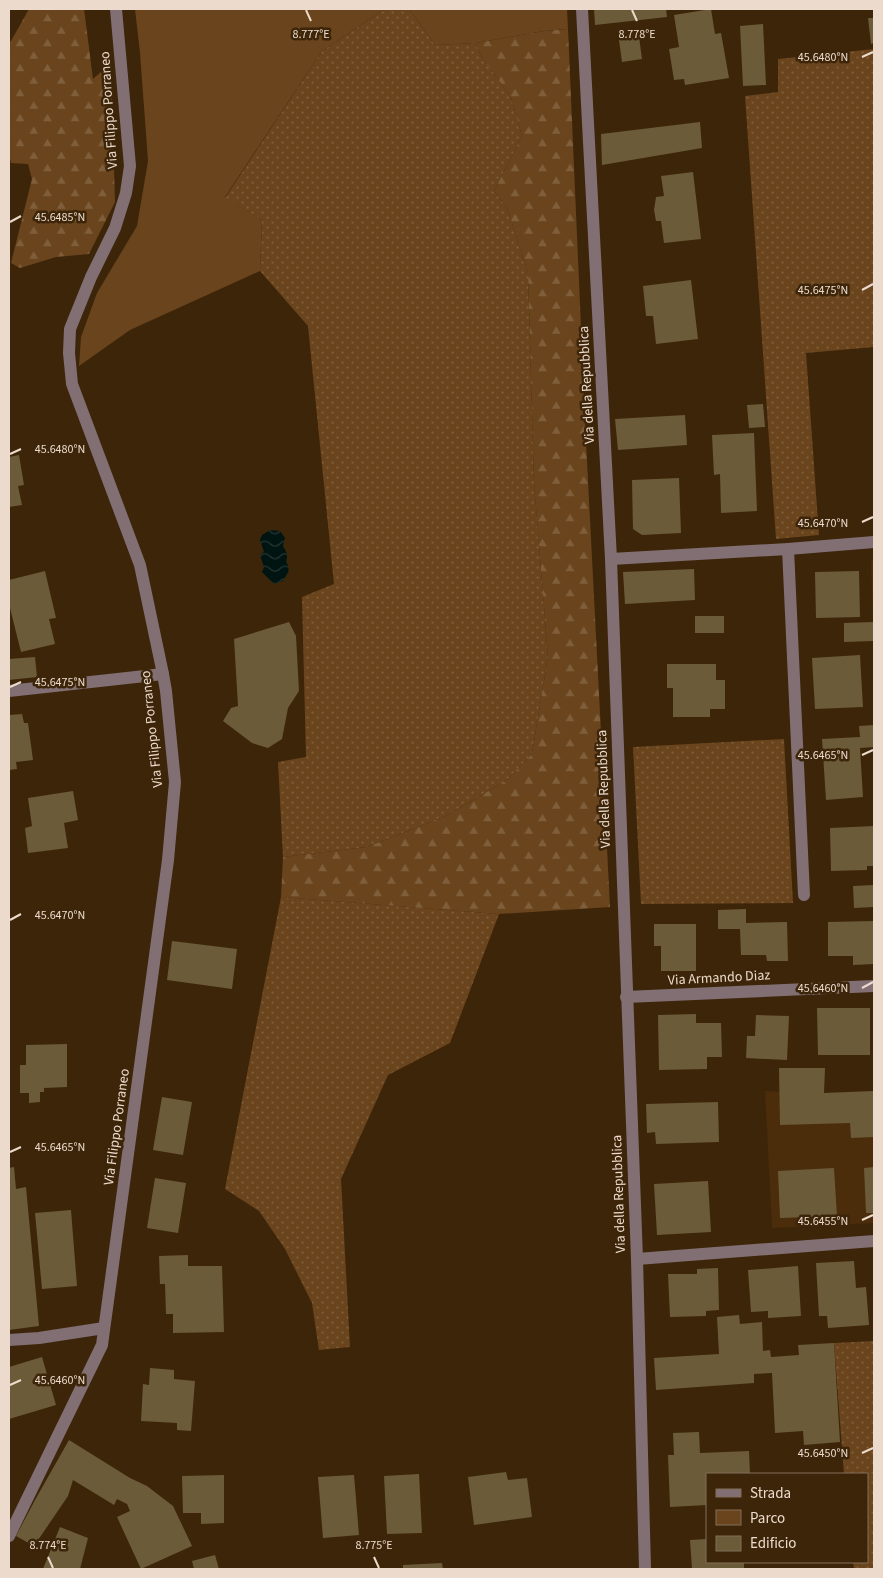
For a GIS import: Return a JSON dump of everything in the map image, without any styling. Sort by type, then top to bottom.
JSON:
[{"type":"street","name":"Via Filippo Porraneo","points":[[9,1536],[102,1345],[141,1070],[169,850],[175,782],[166,691],[140,565],[72,384],[69,353],[70,329],[90,277],[115,228],[126,193],[130,166],[116,9]]},
{"type":"street","name":"Via della Repubblica","points":[[582,9],[611,559],[637,1259],[645,1569]]},
{"type":"street","points":[[611,559],[788,550],[874,542]]},
{"type":"street","points":[[788,550],[804,895]]},
{"type":"street","points":[[9,691],[163,674]]},
{"type":"street","name":"Via Armando Diaz","points":[[626,997],[874,986]]},
{"type":"street","points":[[637,1259],[874,1241]]},
{"type":"street","points":[[9,1340],[38,1338],[104,1328]]},
{"type":"shaded area","points":[[871,560],[874,560],[874,657],[873,622]]},
{"type":"shaded area","points":[[765,1091],[824,1093],[874,1091],[874,1223],[772,1228]]},
{"type":"green space","points":[[29,9],[84,9],[93,79],[111,63],[115,202],[89,254],[56,257],[20,268],[11,263],[32,179],[28,164],[11,163],[9,152],[9,42]]},
{"type":"green space","points":[[135,9],[385,9],[322,51],[225,197],[262,220],[260,271],[130,330],[79,366],[81,337],[97,293],[137,226],[148,161]]},
{"type":"green space","points":[[385,9],[409,9],[435,45],[476,43],[481,56],[511,97],[522,136],[494,191],[507,208],[528,273],[534,482],[548,656],[532,754],[507,780],[446,816],[367,847],[283,857],[278,762],[306,757],[302,597],[334,584],[308,326],[260,271],[262,220],[225,198],[322,51]]},
{"type":"green space","points":[[409,9],[567,9],[568,29],[544,31],[476,43],[435,45]]},
{"type":"green space","points":[[568,29],[586,442],[610,907],[499,914],[281,897],[283,857],[367,847],[446,816],[507,780],[532,754],[548,656],[534,483],[528,273],[507,208],[494,191],[522,136],[511,97],[481,56],[476,43],[544,31]]},
{"type":"green space","points":[[874,49],[874,347],[806,353],[819,535],[776,539],[745,96],[778,92],[778,59]]},
{"type":"green space","points":[[784,739],[793,903],[641,904],[633,747]]},
{"type":"green space","points":[[281,897],[499,914],[450,1043],[388,1075],[341,1179],[350,1347],[319,1350],[312,1303],[285,1249],[259,1211],[225,1189]]},
{"type":"green space","points":[[874,1341],[874,1569],[854,1569],[853,1563],[868,1563],[868,1473],[844,1473],[834,1343]]},
{"type":"water","points":[[270,530],[280,531],[285,538],[283,546],[287,554],[286,562],[289,567],[283,581],[274,584],[262,572],[264,567],[260,555],[264,552],[260,540],[262,535]]},
{"type":"building","points":[[594,9],[666,9],[667,17],[595,25]]},
{"type":"building","points":[[711,9],[715,34],[721,33],[729,78],[685,85],[684,79],[674,80],[669,49],[679,47],[674,15]]},
{"type":"building","points":[[868,18],[874,18],[874,43],[871,44]]},
{"type":"building","points":[[763,24],[766,85],[743,86],[740,26]]},
{"type":"building","points":[[639,37],[642,59],[622,62],[619,40]]},
{"type":"building","points":[[700,122],[702,148],[602,165],[601,134]]},
{"type":"building","points":[[693,172],[701,239],[664,243],[661,221],[656,221],[654,210],[656,197],[664,196],[661,176]]},
{"type":"building","points":[[691,280],[698,339],[656,344],[653,316],[646,316],[643,286]]},
{"type":"building","points":[[763,404],[765,427],[749,428],[747,405]]},
{"type":"building","points":[[685,415],[687,445],[618,450],[615,419]]},
{"type":"building","points":[[754,433],[757,511],[721,513],[720,474],[714,475],[712,435]]},
{"type":"building","points":[[19,455],[24,485],[18,486],[22,505],[9,507],[9,457]]},
{"type":"building","points":[[679,478],[681,533],[642,535],[633,529],[632,480]]},
{"type":"building","points":[[694,569],[695,600],[625,604],[623,572]]},
{"type":"building","points":[[45,571],[56,618],[49,619],[55,644],[21,652],[9,604],[9,580]]},
{"type":"building","points":[[859,571],[860,617],[816,618],[815,572]]},
{"type":"building","points":[[695,616],[724,616],[724,633],[695,633]]},
{"type":"building","points":[[289,622],[296,636],[299,691],[288,708],[282,739],[268,748],[252,743],[223,721],[231,708],[238,706],[234,639]]},
{"type":"building","points":[[873,622],[874,641],[844,642],[844,623]]},
{"type":"building","points":[[860,655],[863,707],[815,709],[812,658]]},
{"type":"building","points":[[35,657],[37,677],[9,680],[9,659]]},
{"type":"building","points":[[667,664],[716,664],[716,680],[725,680],[725,709],[710,709],[710,717],[673,717],[673,688],[667,688]]},
{"type":"building","points":[[22,714],[24,723],[28,723],[33,760],[16,762],[17,769],[9,770],[9,715]]},
{"type":"building","points":[[874,725],[874,747],[860,748],[863,797],[826,800],[822,739],[860,737],[859,726]]},
{"type":"building","points":[[73,791],[78,820],[64,823],[68,848],[28,853],[25,828],[32,826],[28,798]]},
{"type":"building","points":[[874,826],[874,866],[867,866],[867,870],[831,871],[830,828]]},
{"type":"building","points":[[874,885],[874,907],[854,908],[853,886]]},
{"type":"building","points":[[746,909],[746,923],[787,922],[788,961],[767,961],[766,955],[741,955],[740,929],[718,929],[718,910]]},
{"type":"building","points":[[874,921],[874,964],[853,965],[853,956],[828,956],[828,922]]},
{"type":"building","points":[[654,924],[696,924],[696,971],[661,971],[661,946],[654,946]]},
{"type":"building","points":[[172,941],[237,949],[232,989],[167,980]]},
{"type":"building","points":[[817,1008],[870,1008],[870,1055],[818,1055]]},
{"type":"building","points":[[696,1014],[696,1023],[721,1023],[722,1057],[707,1057],[707,1069],[659,1070],[658,1015]]},
{"type":"building","points":[[756,1015],[789,1016],[787,1060],[746,1058],[747,1036],[755,1036]]},
{"type":"building","points":[[67,1044],[67,1087],[44,1088],[44,1092],[40,1092],[40,1102],[29,1103],[29,1093],[20,1093],[20,1065],[26,1065],[26,1045]]},
{"type":"building","points":[[779,1068],[825,1068],[824,1093],[874,1091],[874,1137],[851,1138],[850,1123],[780,1125]]},
{"type":"building","points":[[162,1097],[192,1102],[183,1155],[153,1150]]},
{"type":"building","points":[[718,1102],[719,1142],[656,1144],[655,1132],[647,1133],[646,1104]]},
{"type":"building","points":[[14,1167],[16,1189],[26,1187],[39,1326],[9,1330],[9,1168]]},
{"type":"building","points":[[874,1167],[874,1213],[866,1213],[864,1168]]},
{"type":"building","points":[[834,1168],[837,1216],[780,1218],[778,1171]]},
{"type":"building","points":[[155,1178],[186,1183],[178,1233],[147,1228]]},
{"type":"building","points":[[708,1181],[711,1232],[657,1235],[654,1184]]},
{"type":"building","points":[[71,1210],[77,1286],[42,1289],[35,1213]]},
{"type":"building","points":[[188,1255],[188,1266],[222,1266],[224,1332],[173,1333],[173,1314],[166,1314],[165,1284],[160,1284],[159,1256]]},
{"type":"building","points":[[854,1261],[856,1288],[866,1287],[869,1325],[828,1328],[827,1316],[819,1316],[816,1263]]},
{"type":"building","points":[[798,1266],[801,1316],[768,1318],[768,1311],[751,1312],[748,1270]]},
{"type":"building","points":[[718,1268],[719,1310],[706,1311],[706,1316],[670,1317],[668,1274],[697,1274],[697,1269]]},
{"type":"building","points":[[739,1315],[740,1324],[762,1322],[763,1351],[770,1350],[771,1357],[799,1355],[798,1345],[834,1343],[840,1442],[804,1445],[803,1431],[775,1433],[772,1373],[754,1374],[754,1383],[656,1390],[654,1358],[719,1354],[717,1317]]},
{"type":"building","points":[[42,1357],[56,1405],[9,1419],[9,1367]]},
{"type":"building","points":[[150,1368],[174,1370],[174,1379],[195,1381],[191,1431],[177,1430],[177,1423],[141,1421],[143,1384],[149,1385]]},
{"type":"building","points":[[699,1432],[700,1453],[749,1451],[750,1473],[706,1473],[706,1505],[670,1507],[668,1455],[674,1455],[673,1433]]},
{"type":"building","points":[[69,1440],[130,1478],[147,1486],[173,1506],[192,1546],[141,1569],[117,1517],[130,1511],[127,1504],[117,1499],[114,1505],[73,1480],[68,1496],[34,1546],[16,1536]]},
{"type":"building","points":[[506,1472],[508,1480],[527,1478],[532,1517],[474,1525],[468,1477]]},
{"type":"building","points":[[419,1474],[422,1533],[387,1534],[384,1476]]},
{"type":"building","points":[[224,1475],[224,1523],[201,1524],[201,1513],[183,1513],[182,1476]]},
{"type":"building","points":[[354,1475],[359,1535],[323,1538],[318,1477]]},
{"type":"building","points":[[60,1527],[88,1538],[80,1569],[43,1569]]},
{"type":"building","points":[[706,1539],[706,1563],[744,1563],[744,1569],[692,1569],[690,1540]]},
{"type":"building","points":[[215,1555],[219,1569],[194,1569],[192,1561]]},
{"type":"building","points":[[442,1563],[443,1569],[403,1569],[403,1565]]}]
